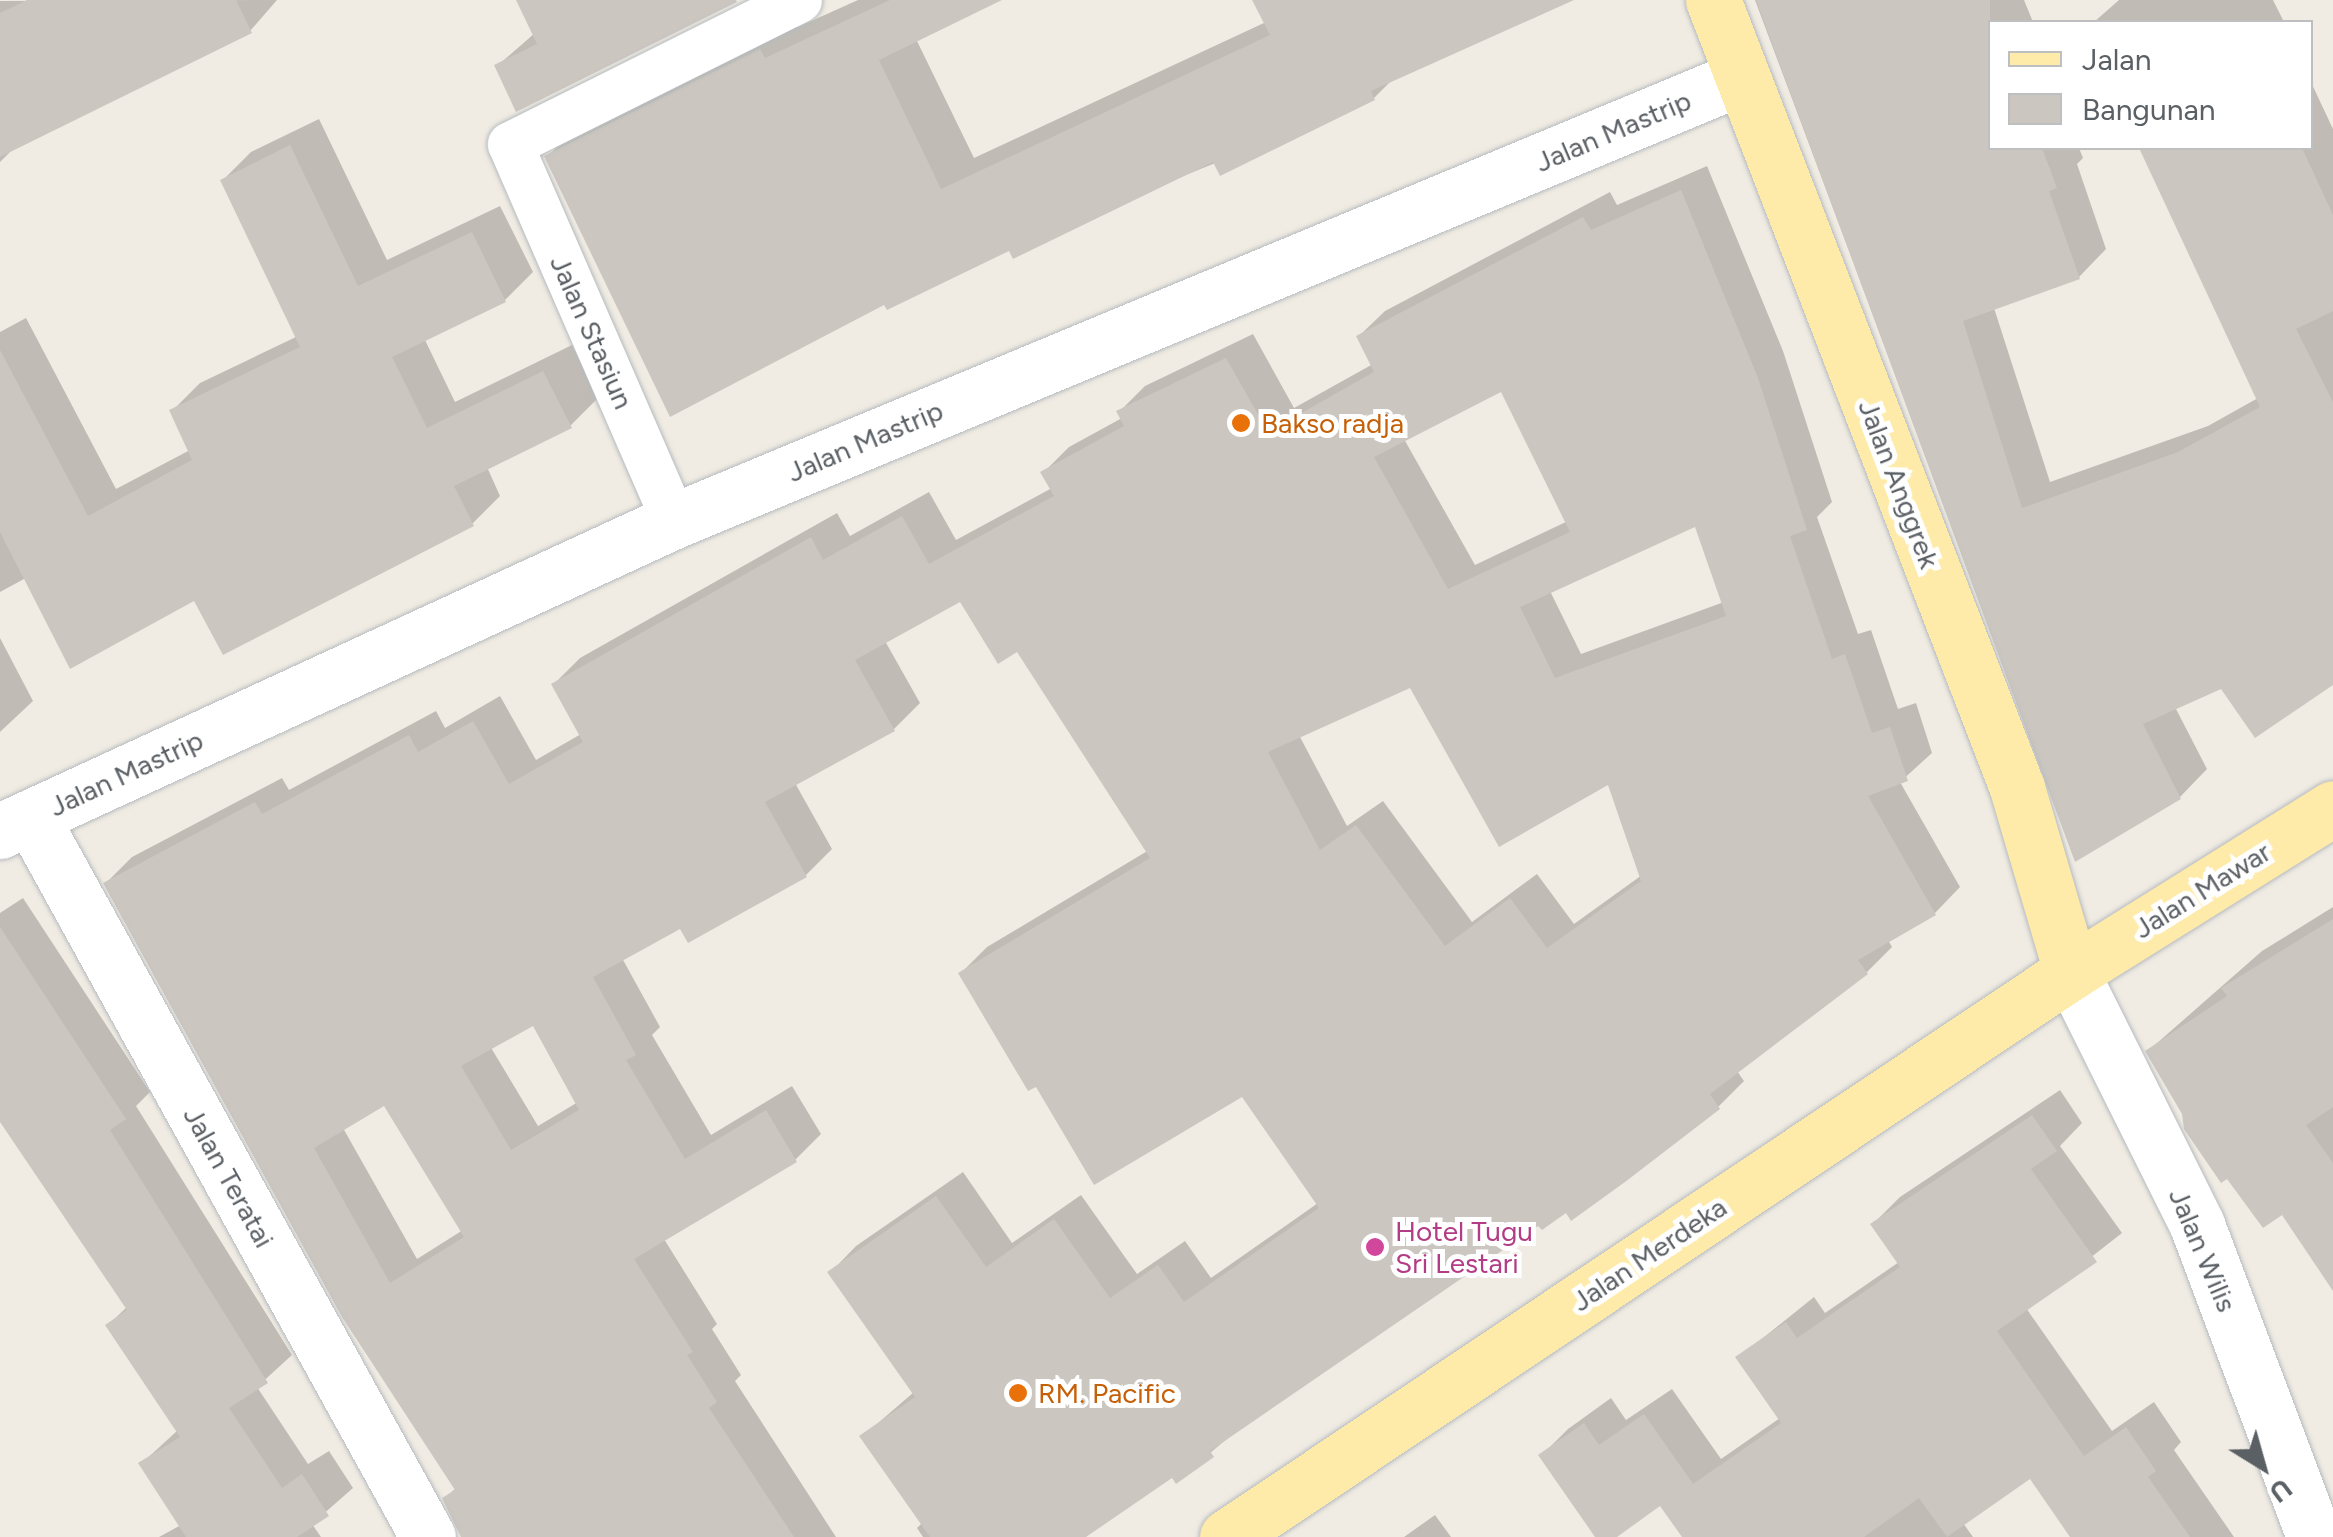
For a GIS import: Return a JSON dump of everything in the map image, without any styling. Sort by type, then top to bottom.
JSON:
[{"type":"main road","name":"Jalan Anggrek","points":[[1714,0],[2017,788],[2071,972]]},
{"type":"main road","name":"Jalan Mastrip","points":[[15,824],[674,520],[1742,78]]},
{"type":"main road","name":"Jalan Mawar","points":[[2071,972],[2333,808]]},
{"type":"main road","name":"Jalan Teratai","points":[[15,824],[428,1537]]},
{"type":"main road","name":"Jalan Merdeka","points":[[1227,1537],[2071,972]]},
{"type":"main road","name":"Jalan Wilis","points":[[2071,972],[2196,1224],[2314,1537]]},
{"type":"street","name":"Jalan Stasiun","points":[[674,520],[510,144],[798,0]]},
{"type":"building","points":[[27,0],[236,0],[252,33],[0,157],[0,13]]},
{"type":"building","points":[[516,0],[737,2],[516,112],[494,65],[537,44]]},
{"type":"building","points":[[890,0],[1002,0],[879,60],[941,189],[1270,35],[1252,0],[1574,0],[1371,91],[1375,100],[1220,176],[1213,162],[1013,259],[1009,251],[887,310],[884,305],[670,417],[544,156],[760,49],[765,58]]},
{"type":"building","points":[[1756,0],[1990,0],[1988,150],[2043,150],[2057,188],[2049,191],[2080,279],[1963,321],[2022,508],[2178,452],[2260,407],[2140,150],[2303,150],[2333,215],[2333,311],[2296,329],[2333,402],[2333,685],[2255,738],[2221,689],[2143,724],[2181,799],[2075,862]]},
{"type":"building","points":[[290,145],[358,286],[472,232],[506,302],[392,357],[427,428],[543,371],[572,428],[454,486],[474,526],[223,655],[194,601],[70,669],[0,532],[0,350],[88,516],[192,460],[169,410],[300,347],[220,180]]},
{"type":"building","points":[[1681,190],[1758,378],[1807,530],[1790,536],[1832,659],[1845,654],[1872,733],[1890,727],[1908,781],[1868,796],[1936,915],[1858,960],[1868,974],[1710,1094],[1720,1109],[1625,1182],[1571,1221],[1566,1213],[1542,1230],[1538,1226],[1210,1451],[1214,1457],[1176,1484],[1172,1478],[1086,1537],[930,1537],[859,1436],[915,1397],[827,1272],[936,1196],[986,1267],[1054,1219],[1110,1298],[1158,1265],[1184,1302],[1319,1208],[1242,1097],[1094,1185],[1036,1087],[1028,1091],[958,973],[1150,858],[1017,652],[998,664],[960,602],[855,660],[895,731],[765,802],[807,877],[688,943],[680,929],[593,977],[636,1055],[626,1060],[685,1159],[766,1110],[797,1162],[634,1259],[693,1352],[687,1355],[717,1402],[709,1408],[794,1537],[461,1537],[442,1498],[455,1490],[342,1317],[103,883],[255,802],[262,814],[409,735],[418,752],[473,721],[509,784],[583,742],[551,684],[811,537],[823,560],[902,516],[929,564],[1054,496],[1040,472],[1124,426],[1116,411],[1226,358],[1268,432],[1374,372],[1356,336],[1583,217],[1591,230]],"holes":[[[1501,392],[1570,532],[1448,589],[1374,457]],[[1695,527],[1726,616],[1555,678],[1520,607]],[[1410,688],[1499,847],[1608,785],[1641,881],[1547,948],[1510,898],[1445,946],[1356,825],[1320,850],[1268,752]],[[533,1026],[579,1110],[511,1150],[461,1066]],[[384,1106],[464,1237],[390,1283],[314,1148]]]},
{"type":"building","points":[[2333,919],[2333,1107],[2306,1125],[2333,1163],[2333,1291],[2282,1215],[2263,1228],[2227,1179],[2221,1183],[2184,1129],[2182,1114],[2145,1051],[2227,996],[2221,988]]},
{"type":"building","points":[[0,927],[126,1119],[110,1130],[268,1383],[229,1408],[282,1488],[302,1474],[329,1516],[297,1537],[186,1537],[138,1463],[180,1437],[105,1325],[127,1310],[0,1122]]},
{"type":"building","points":[[2032,1115],[2057,1151],[2031,1169],[2097,1262],[1997,1331],[2084,1456],[2126,1427],[2156,1471],[2148,1477],[2190,1537],[2070,1537],[2030,1479],[1947,1537],[1919,1498],[1864,1537],[1682,1537],[1660,1506],[1617,1537],[1595,1537],[1538,1455],[1584,1423],[1599,1445],[1644,1414],[1693,1484],[1781,1423],[1735,1357],[1786,1322],[1797,1338],[1900,1267],[1870,1224]]},
{"type":"place","name":"Bakso radja","points":[[1241,423]]},
{"type":"place","name":"Hotel Tugu Sri Lestari","points":[[1375,1247]]},
{"type":"place","name":"RM. Pacific","points":[[1018,1393]]}]
